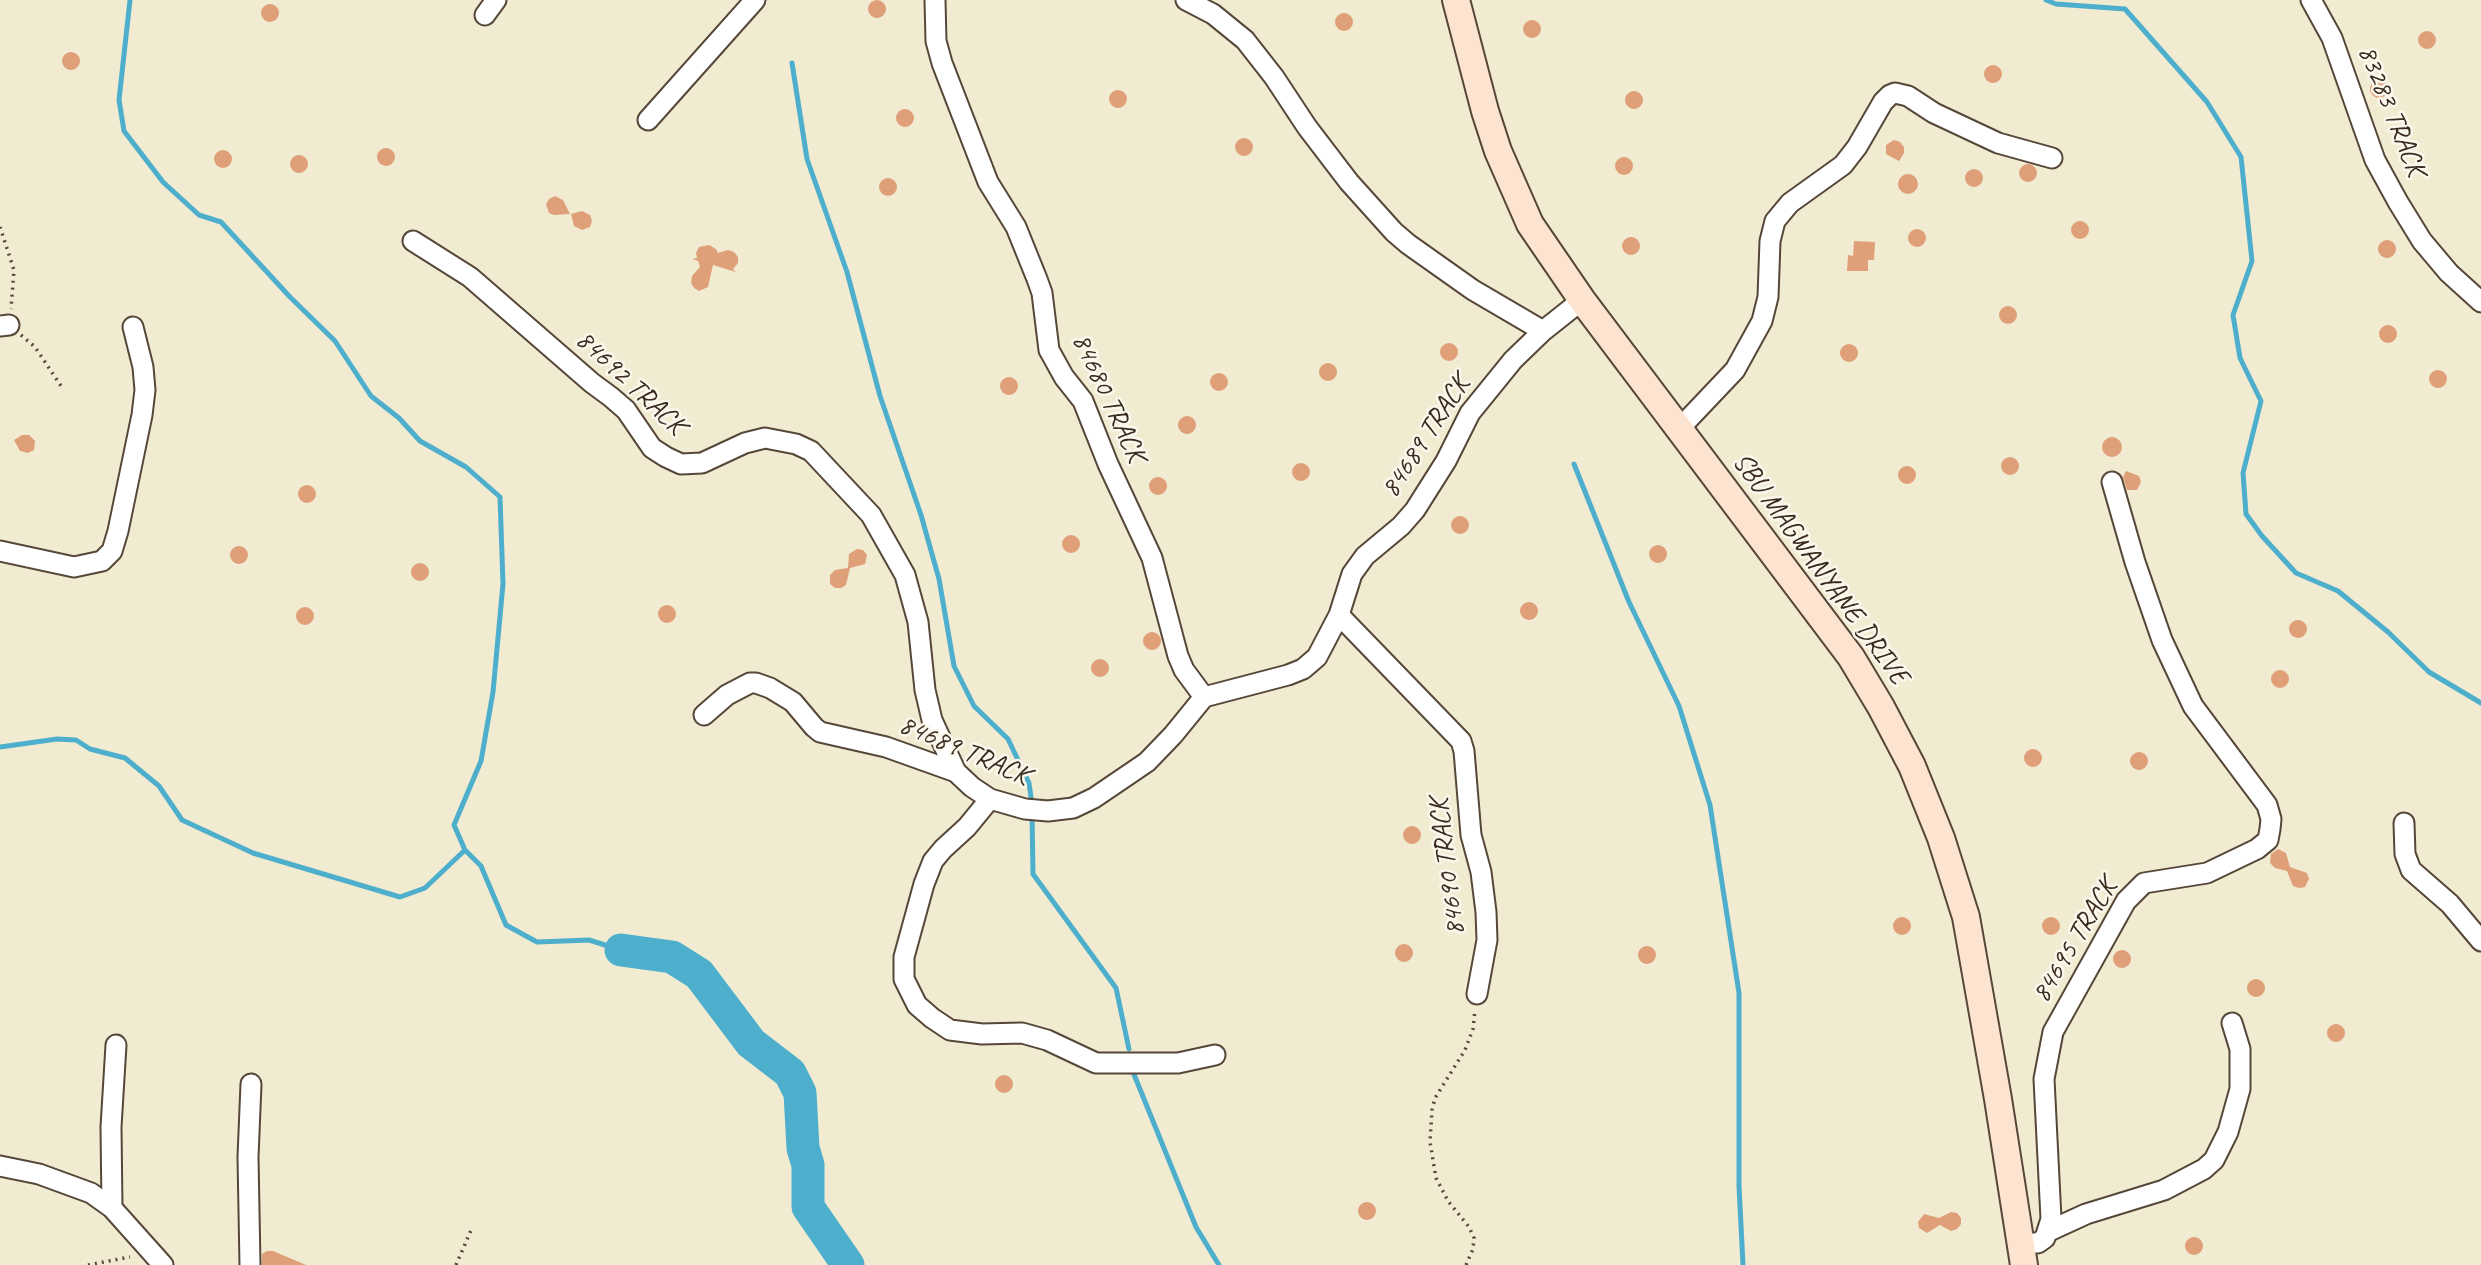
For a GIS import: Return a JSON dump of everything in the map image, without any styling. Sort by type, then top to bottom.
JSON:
[{"type":"main road","name":"SBU MAGWANYANE DRIVE","points":[[1456,0],[1485,111],[1530,224],[1582,300],[1851,657],[1912,766],[1949,859],[1966,917],[2022,1254]]},
{"type":"street","points":[[648,120],[755,0]]},
{"type":"street","name":"84680 TRACK","points":[[935,0],[936,41],[942,64],[988,183],[1016,227],[1037,279],[1042,293],[1049,350],[1064,377],[1083,401],[1108,464],[1152,558],[1178,656],[1184,670],[1204,696]]},
{"type":"street","points":[[1186,0],[1213,14],[1245,40],[1349,182],[1394,232],[1473,290],[1543,331]]},
{"type":"street","name":"83283 TRACK","points":[[2311,0],[2332,38],[2375,160],[2398,202],[2422,241],[2481,302]]},
{"type":"street","points":[[1680,428],[1735,370],[1762,321],[1768,296],[1770,241],[1775,221],[1790,203],[1843,166],[1890,95],[1895,93],[1908,96],[1934,113],[1998,143],[2052,158]]},
{"type":"street","name":"84692 TRACK","points":[[413,241],[470,277],[611,397],[626,411],[652,448],[666,457],[681,464],[702,463],[745,443],[765,438],[782,440],[811,451],[871,515],[905,575],[918,622],[925,690],[932,720],[956,772]]},
{"type":"street","name":"84689 TRACK","points":[[704,715],[727,695],[750,683],[756,683],[793,702],[820,732],[886,747],[956,772],[990,799],[1025,809],[1048,811],[1073,808],[1094,798],[1146,762],[1173,735],[1204,696],[1289,675],[1303,669],[1317,657],[1339,615],[1345,590],[1358,565],[1415,510],[1446,461],[1470,413],[1513,360],[1543,331],[1582,300]]},
{"type":"street","points":[[0,551],[74,567],[102,561],[112,551],[145,390],[143,367],[133,327]]},
{"type":"street","name":"84695 TRACK","points":[[2049,1231],[2050,1175],[2044,1079],[2053,1032],[2126,901],[2140,886],[2151,880],[2180,879],[2207,873],[2257,849],[2268,840],[2271,819],[2267,805],[2193,706],[2162,640],[2138,573],[2112,482]]},
{"type":"street","name":"84690 TRACK","points":[[1339,615],[1461,741],[1471,835],[1481,872],[1486,912],[1487,940],[1477,994]]},
{"type":"street","points":[[990,799],[967,827],[943,849],[933,862],[924,884],[904,957],[904,979],[918,1005],[950,1030],[982,1034],[1022,1033],[1047,1040],[1096,1063],[1178,1063],[1215,1055]]},
{"type":"street","points":[[2403,823],[2404,854],[2411,870],[2450,904],[2481,941]]},
{"type":"street","points":[[2022,1254],[2045,1238],[2049,1231],[2086,1214],[2164,1190],[2204,1169],[2214,1160],[2228,1132],[2240,1089],[2240,1049],[2232,1023]]},
{"type":"street","points":[[112,1208],[111,1128],[116,1045]]},
{"type":"street","points":[[250,1265],[247,1157],[251,1084]]},
{"type":"street","points":[[0,1166],[39,1174],[91,1194],[112,1208],[158,1259]]},
{"type":"path","points":[[1466,1265],[1473,1249],[1474,1238],[1469,1227],[1448,1201],[1436,1178],[1430,1142],[1435,1098],[1465,1050],[1473,1028],[1477,994]]},
{"type":"path","points":[[456,1265],[472,1228]]},
{"type":"path","points":[[88,1265],[158,1259]]},
{"type":"building","points":[[873,0],[881,0],[886,9],[884,16],[873,18],[868,13],[868,5]]},
{"type":"building","points":[[266,4],[274,4],[279,13],[277,20],[266,22],[261,17],[261,9]]},
{"type":"building","points":[[1340,13],[1348,13],[1353,22],[1351,29],[1340,31],[1335,26],[1335,18]]},
{"type":"building","points":[[1528,20],[1536,20],[1541,29],[1539,36],[1528,38],[1523,33],[1523,25]]},
{"type":"building","points":[[2423,31],[2431,31],[2436,40],[2434,47],[2423,49],[2418,44],[2418,36]]},
{"type":"building","points":[[67,52],[75,52],[80,61],[78,68],[67,70],[62,65],[62,57]]},
{"type":"building","points":[[1989,65],[1997,65],[2002,74],[2000,81],[1989,83],[1984,78],[1984,70]]},
{"type":"building","points":[[2375,80],[2383,80],[2388,89],[2386,96],[2375,98],[2370,93],[2370,85]]},
{"type":"building","points":[[1114,90],[1122,90],[1127,99],[1125,106],[1114,108],[1109,103],[1109,95]]},
{"type":"building","points":[[1630,91],[1638,91],[1643,100],[1641,107],[1630,109],[1625,104],[1625,96]]},
{"type":"building","points":[[901,109],[909,109],[914,118],[912,125],[901,127],[896,122],[896,114]]},
{"type":"building","points":[[1240,138],[1248,138],[1253,147],[1251,154],[1240,156],[1235,151],[1235,143]]},
{"type":"building","points":[[1894,140],[1904,147],[1899,161],[1886,154],[1886,145]]},
{"type":"building","points":[[382,148],[390,148],[395,157],[393,164],[382,166],[377,161],[377,153]]},
{"type":"building","points":[[219,150],[227,150],[232,159],[230,166],[219,168],[214,163],[214,155]]},
{"type":"building","points":[[295,155],[303,155],[308,164],[306,171],[295,173],[290,168],[290,160]]},
{"type":"building","points":[[1620,157],[1628,157],[1633,166],[1631,173],[1620,175],[1615,170],[1615,162]]},
{"type":"building","points":[[2024,164],[2032,164],[2037,173],[2035,180],[2024,182],[2019,177],[2019,169]]},
{"type":"building","points":[[1970,169],[1978,169],[1983,178],[1981,185],[1970,187],[1965,182],[1965,174]]},
{"type":"building","points":[[1908,174],[1915,177],[1918,184],[1915,191],[1908,194],[1901,191],[1898,184],[1901,177]]},
{"type":"building","points":[[884,178],[892,178],[897,187],[895,194],[884,196],[879,191],[879,183]]},
{"type":"building","points":[[555,196],[563,200],[570,214],[549,213],[546,204]]},
{"type":"building","points":[[582,211],[590,215],[592,221],[590,227],[582,230],[574,226],[571,214]]},
{"type":"building","points":[[2076,221],[2084,221],[2089,230],[2087,237],[2076,239],[2071,234],[2071,226]]},
{"type":"building","points":[[1913,229],[1921,229],[1926,238],[1924,245],[1913,247],[1908,242],[1908,234]]},
{"type":"building","points":[[1627,237],[1635,237],[1640,246],[1638,253],[1627,255],[1622,250],[1622,242]]},
{"type":"building","points":[[2383,240],[2391,240],[2396,249],[2394,256],[2383,258],[2378,253],[2378,245]]},
{"type":"building","points":[[1854,241],[1875,242],[1874,260],[1868,260],[1868,271],[1847,271],[1848,255],[1853,256]]},
{"type":"building","points":[[709,245],[718,253],[728,250],[734,252],[738,263],[733,269],[736,272],[713,265],[708,287],[699,291],[691,283],[692,276],[700,267],[698,261],[692,259],[697,258],[699,247]]},
{"type":"building","points":[[2004,306],[2012,306],[2017,315],[2015,322],[2004,324],[1999,319],[1999,311]]},
{"type":"building","points":[[2384,325],[2392,325],[2397,334],[2395,341],[2384,343],[2379,338],[2379,330]]},
{"type":"building","points":[[1445,343],[1453,343],[1458,352],[1456,359],[1445,361],[1440,356],[1440,348]]},
{"type":"building","points":[[1845,344],[1853,344],[1858,353],[1856,360],[1845,362],[1840,357],[1840,349]]},
{"type":"building","points":[[1324,363],[1332,363],[1337,372],[1335,379],[1324,381],[1319,376],[1319,368]]},
{"type":"building","points":[[2434,370],[2442,370],[2447,379],[2445,386],[2434,388],[2429,383],[2429,375]]},
{"type":"building","points":[[1215,373],[1223,373],[1228,382],[1226,389],[1215,391],[1210,386],[1210,378]]},
{"type":"building","points":[[1005,377],[1013,377],[1018,386],[1016,393],[1005,395],[1000,390],[1000,382]]},
{"type":"building","points":[[1183,416],[1191,416],[1196,425],[1194,432],[1183,434],[1178,429],[1178,421]]},
{"type":"building","points":[[22,435],[29,435],[35,441],[34,450],[28,453],[20,451],[14,440]]},
{"type":"building","points":[[2112,437],[2119,440],[2122,447],[2119,454],[2112,457],[2105,454],[2102,447],[2105,440]]},
{"type":"building","points":[[2006,457],[2014,457],[2019,466],[2017,473],[2006,475],[2001,470],[2001,462]]},
{"type":"building","points":[[1297,463],[1305,463],[1310,472],[1308,479],[1297,481],[1292,476],[1292,468]]},
{"type":"building","points":[[1903,466],[1911,466],[1916,475],[1914,482],[1903,484],[1898,479],[1898,471]]},
{"type":"building","points":[[2126,471],[2139,476],[2141,482],[2137,490],[2127,490],[2123,477]]},
{"type":"building","points":[[1154,477],[1162,477],[1167,486],[1165,493],[1154,495],[1149,490],[1149,482]]},
{"type":"building","points":[[303,485],[311,485],[316,494],[314,501],[303,503],[298,498],[298,490]]},
{"type":"building","points":[[1456,516],[1464,516],[1469,525],[1467,532],[1456,534],[1451,529],[1451,521]]},
{"type":"building","points":[[1067,535],[1075,535],[1080,544],[1078,551],[1067,553],[1062,548],[1062,540]]},
{"type":"building","points":[[1654,545],[1662,545],[1667,554],[1665,561],[1654,563],[1649,558],[1649,550]]},
{"type":"building","points":[[235,546],[243,546],[248,555],[246,562],[235,564],[230,559],[230,551]]},
{"type":"building","points":[[857,549],[863,550],[867,555],[865,564],[850,568],[846,585],[835,588],[830,584],[830,575],[835,570],[848,568],[849,554]]},
{"type":"building","points":[[416,563],[424,563],[429,572],[427,579],[416,581],[411,576],[411,568]]},
{"type":"building","points":[[1525,602],[1533,602],[1538,611],[1536,618],[1525,620],[1520,615],[1520,607]]},
{"type":"building","points":[[663,605],[671,605],[676,614],[674,621],[663,623],[658,618],[658,610]]},
{"type":"building","points":[[301,607],[309,607],[314,616],[312,623],[301,625],[296,620],[296,612]]},
{"type":"building","points":[[2294,620],[2302,620],[2307,629],[2305,636],[2294,638],[2289,633],[2289,625]]},
{"type":"building","points":[[1148,632],[1156,632],[1161,641],[1159,648],[1148,650],[1143,645],[1143,637]]},
{"type":"building","points":[[1096,659],[1104,659],[1109,668],[1107,675],[1096,677],[1091,672],[1091,664]]},
{"type":"building","points":[[2276,670],[2284,670],[2289,679],[2287,686],[2276,688],[2271,683],[2271,675]]},
{"type":"building","points":[[2029,749],[2037,749],[2042,758],[2040,765],[2029,767],[2024,762],[2024,754]]},
{"type":"building","points":[[2135,752],[2143,752],[2148,761],[2146,768],[2135,770],[2130,765],[2130,757]]},
{"type":"building","points":[[1408,826],[1416,826],[1421,835],[1419,842],[1408,844],[1403,839],[1403,831]]},
{"type":"building","points":[[2278,849],[2286,853],[2290,867],[2307,873],[2309,879],[2305,887],[2293,886],[2287,871],[2275,868],[2270,863],[2271,854]]},
{"type":"building","points":[[1898,917],[1906,917],[1911,926],[1909,933],[1898,935],[1893,930],[1893,922]]},
{"type":"building","points":[[2047,917],[2055,917],[2060,926],[2058,933],[2047,935],[2042,930],[2042,922]]},
{"type":"building","points":[[1400,944],[1408,944],[1413,953],[1411,960],[1400,962],[1395,957],[1395,949]]},
{"type":"building","points":[[1643,946],[1651,946],[1656,955],[1654,962],[1643,964],[1638,959],[1638,951]]},
{"type":"building","points":[[2118,950],[2126,950],[2131,959],[2129,966],[2118,968],[2113,963],[2113,955]]},
{"type":"building","points":[[2252,979],[2260,979],[2265,988],[2263,995],[2252,997],[2247,992],[2247,984]]},
{"type":"building","points":[[2332,1024],[2340,1024],[2345,1033],[2343,1040],[2332,1042],[2327,1037],[2327,1029]]},
{"type":"building","points":[[1000,1075],[1008,1075],[1013,1084],[1011,1091],[1000,1093],[995,1088],[995,1080]]},
{"type":"building","points":[[1363,1202],[1371,1202],[1376,1211],[1374,1218],[1363,1220],[1358,1215],[1358,1207]]},
{"type":"building","points":[[1951,1212],[1957,1213],[1961,1218],[1957,1229],[1951,1231],[1940,1225],[1927,1233],[1919,1228],[1918,1222],[1924,1214],[1939,1218]]},
{"type":"building","points":[[2190,1237],[2198,1237],[2203,1246],[2201,1253],[2190,1255],[2185,1250],[2185,1242]]},
{"type":"building","points":[[267,1251],[306,1265],[262,1265],[262,1254]]},
{"type":"waterway","points":[[130,0],[119,100],[124,131],[163,182],[199,215],[221,222],[335,341],[371,396],[399,418],[420,441],[466,467],[500,497],[503,584],[493,692],[481,761],[454,825],[465,850],[481,866],[506,925],[537,942],[589,940],[621,950]]},
{"type":"waterway","points":[[2046,0],[2056,4],[2125,9],[2207,102],[2241,157],[2252,261],[2233,315],[2240,358],[2261,401],[2243,473],[2246,514],[2296,573],[2338,591],[2388,632],[2429,672],[2481,703]]},
{"type":"waterway","points":[[792,63],[807,159],[847,272],[880,396],[921,515],[939,579],[954,666],[974,706],[1008,739],[1029,783],[1032,804]]},
{"type":"waterway","points":[[1574,464],[1629,602],[1679,706],[1710,805],[1739,993],[1739,1186],[1743,1265]]},
{"type":"waterway","points":[[0,747],[57,739],[76,740],[90,749],[125,758],[159,786],[182,820],[253,853],[400,897],[425,888],[465,850]]},
{"type":"waterway","points":[[1032,814],[1033,874],[1116,988],[1129,1049]]},
{"type":"waterway","points":[[621,950],[672,957],[699,974],[751,1043],[790,1073],[800,1093],[803,1148],[808,1165],[808,1207],[848,1265]]},
{"type":"waterway","points":[[1133,1072],[1196,1227],[1219,1265]]}]
